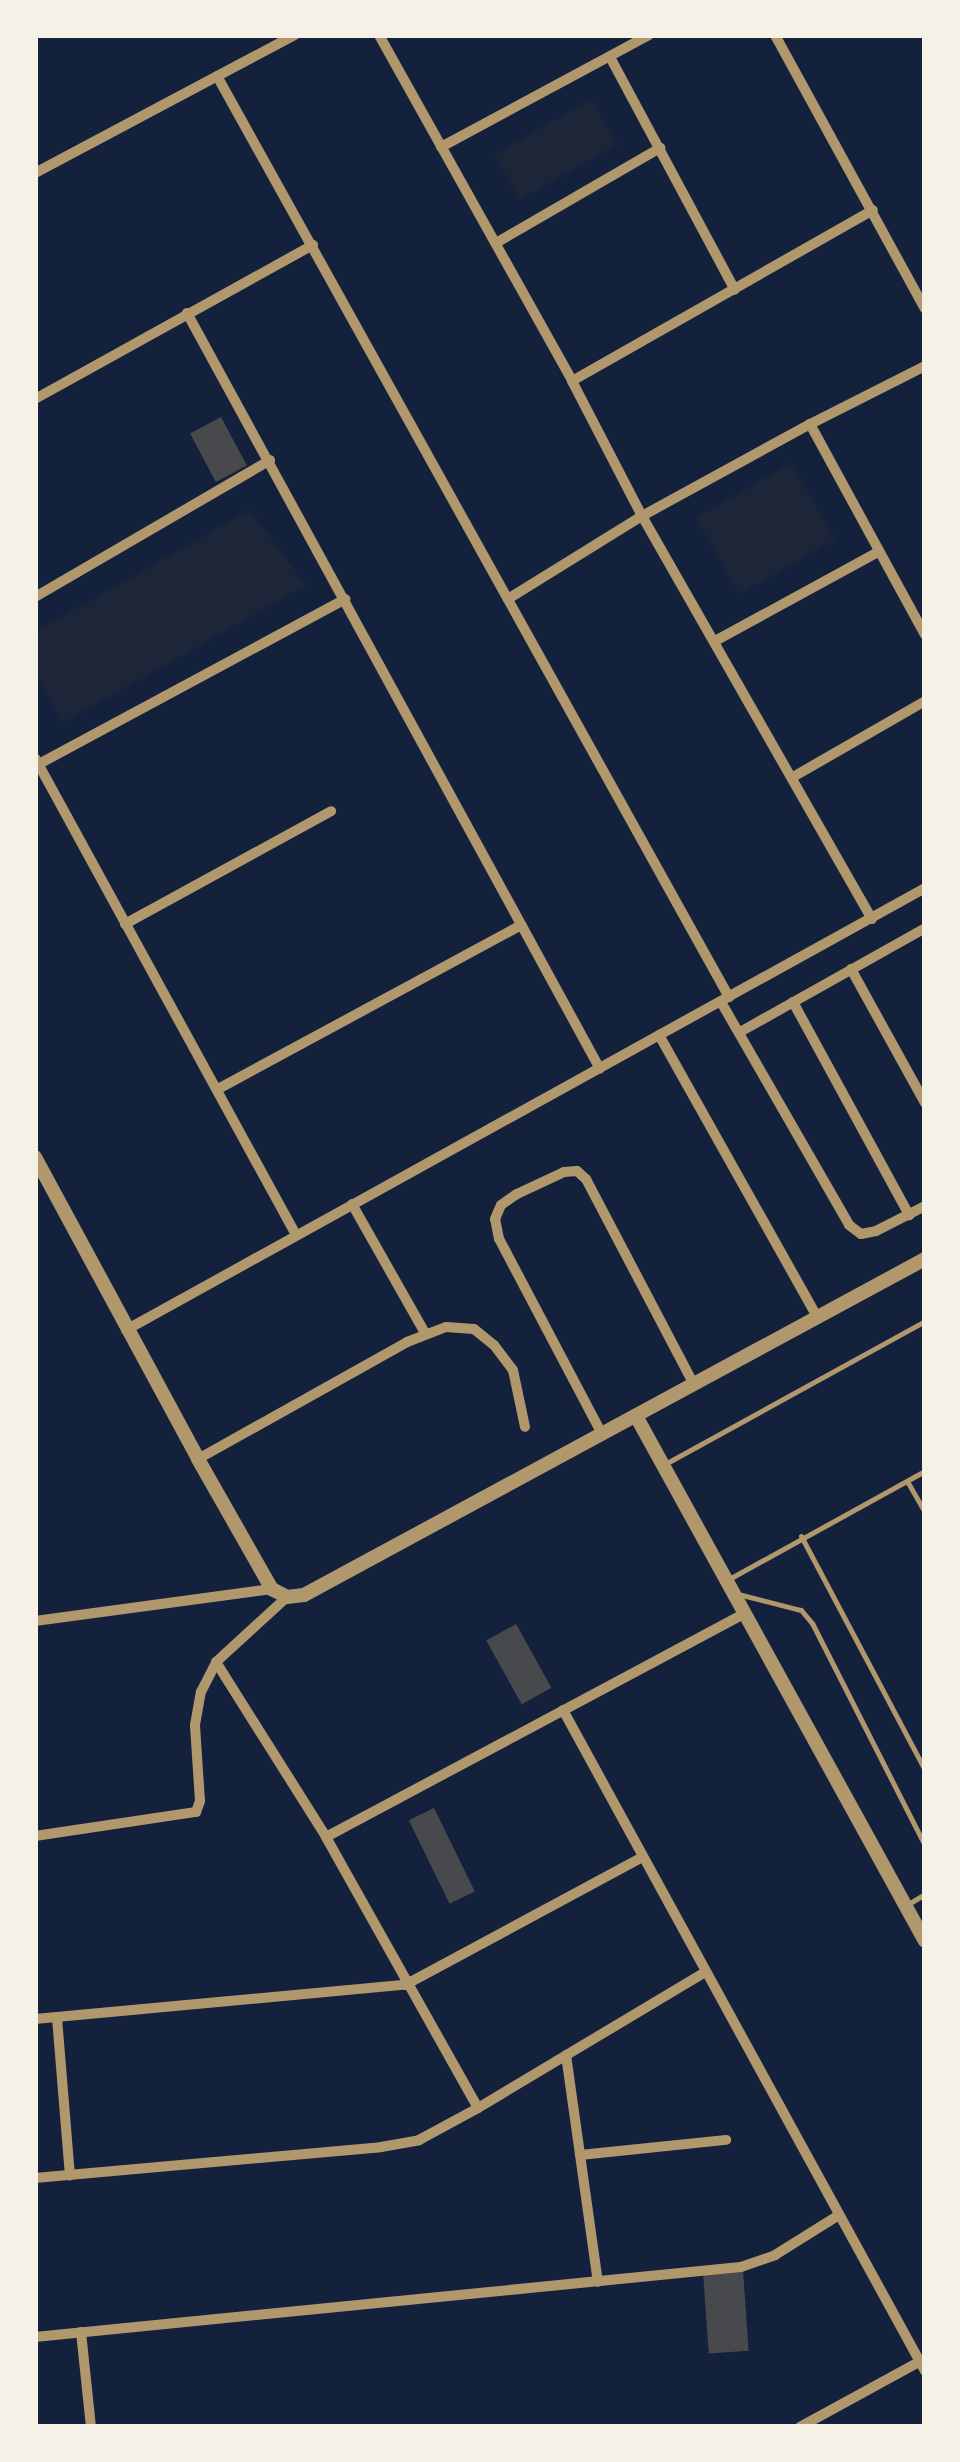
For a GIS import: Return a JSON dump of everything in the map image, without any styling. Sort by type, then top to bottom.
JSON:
[{"type":"street","points":[[35,174],[295,35]]},
{"type":"street","points":[[379,35],[572,381],[642,516],[872,919]]},
{"type":"street","points":[[442,147],[649,35]]},
{"type":"street","points":[[775,35],[925,309]]},
{"type":"street","points":[[610,58],[734,290]]},
{"type":"street","points":[[217,76],[508,599],[848,1225],[860,1234],[925,1206]]},
{"type":"street","points":[[496,244],[660,148]]},
{"type":"street","points":[[572,381],[872,210]]},
{"type":"street","points":[[35,399],[313,246]]},
{"type":"street","points":[[188,314],[600,1069]]},
{"type":"street","points":[[508,599],[642,516],[925,366]]},
{"type":"street","points":[[810,424],[925,634]]},
{"type":"street","points":[[35,597],[270,460]]},
{"type":"street","points":[[715,641],[878,552]]},
{"type":"street","points":[[296,1235],[37,761],[345,599]]},
{"type":"street","points":[[793,777],[925,701]]},
{"type":"street","points":[[125,924],[331,811]]},
{"type":"street","points":[[126,1330],[925,888]]},
{"type":"street","points":[[218,1089],[521,925]]},
{"type":"street","points":[[740,1032],[925,928]]},
{"type":"street","points":[[851,969],[925,1104]]},
{"type":"street","points":[[792,1002],[909,1214]]},
{"type":"street","points":[[659,1035],[817,1317]]},
{"type":"street","points":[[35,1157],[198,1460],[272,1589],[286,1597],[304,1595],[925,1259]]},
{"type":"street","points":[[602,1434],[500,1240],[495,1219],[501,1205],[517,1194],[564,1172],[577,1171],[586,1179],[694,1385]]},
{"type":"street","points":[[352,1204],[425,1332]]},
{"type":"street","points":[[198,1460],[425,1332],[446,1327],[474,1329],[494,1344],[514,1370],[526,1428]]},
{"type":"street","points":[[636,1416],[925,1941]]},
{"type":"street","points":[[35,1621],[272,1589]]},
{"type":"street","points":[[35,1836],[196,1812],[200,1801],[195,1725],[201,1692],[216,1662],[286,1597]]},
{"type":"street","points":[[326,1837],[745,1613]]},
{"type":"street","points":[[216,1662],[326,1837],[405,1985],[478,2108]]},
{"type":"street","points":[[563,1710],[704,1973],[923,2364],[800,2427]]},
{"type":"street","points":[[35,2019],[405,1985],[641,1858]]},
{"type":"street","points":[[35,2178],[382,2147],[419,2140],[704,1973]]},
{"type":"street","points":[[57,2018],[70,2175]]},
{"type":"street","points":[[566,2055],[598,2282]]},
{"type":"street","points":[[580,2155],[726,2140]]},
{"type":"street","points":[[35,2337],[741,2267],[775,2255],[839,2215]]},
{"type":"street","points":[[81,2332],[91,2427]]},
{"type":"lane","points":[[661,1466],[925,1321]]},
{"type":"lane","points":[[730,1587],[801,1536],[925,1471]]},
{"type":"lane","points":[[907,1480],[925,1512]]},
{"type":"lane","points":[[801,1536],[925,1770]]},
{"type":"lane","points":[[730,1587],[801,1610],[812,1623],[925,1846]]},
{"type":"lane","points":[[907,1905],[925,1894]]},
{"type":"shaded area","points":[[591,99],[617,144],[520,200],[494,155]]},
{"type":"shaded area","points":[[791,463],[835,539],[740,594],[696,518]]},
{"type":"shaded area","points":[[249,510],[306,585],[63,723],[35,673],[35,632]]},
{"type":"building","points":[[221,417],[247,466],[216,482],[190,433]]},
{"type":"building","points":[[516,1624],[551,1688],[522,1704],[486,1640]]},
{"type":"building","points":[[434,1808],[475,1892],[450,1904],[409,1820]]},
{"type":"building","points":[[743,2270],[749,2351],[709,2354],[703,2273]]}]
